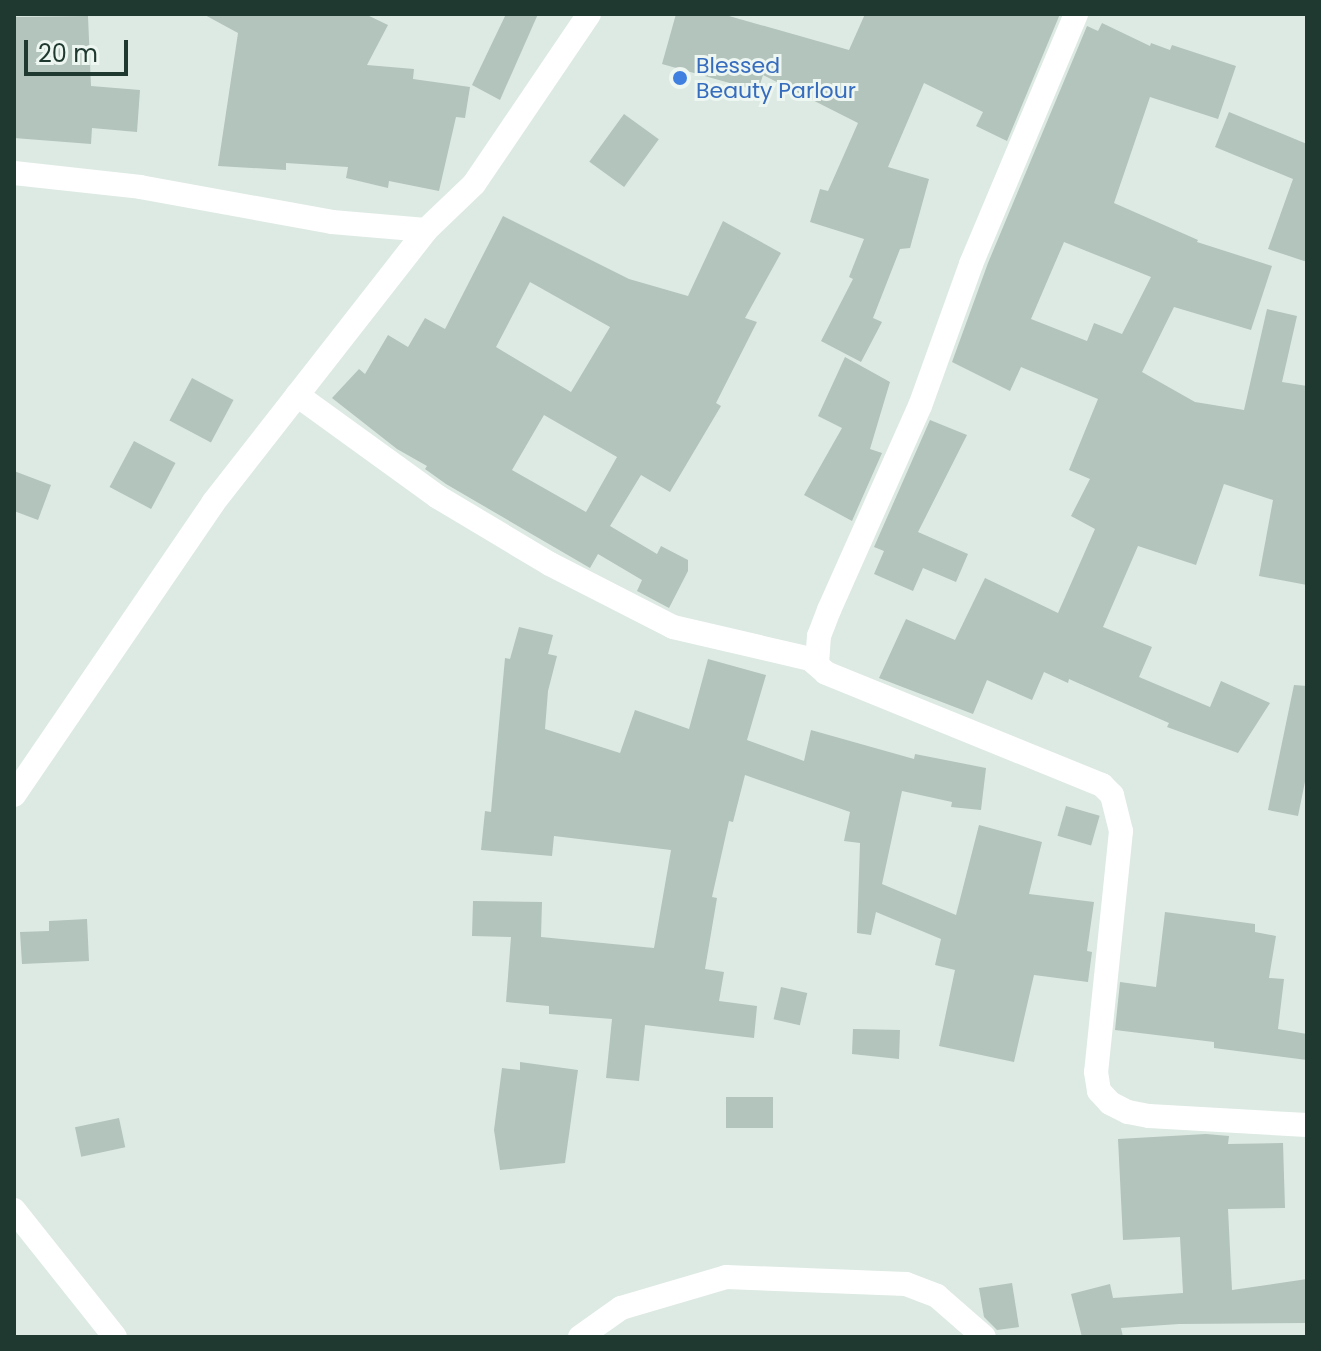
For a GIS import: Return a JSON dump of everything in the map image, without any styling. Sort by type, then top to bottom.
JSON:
[{"type":"street","points":[[14,795],[213,503],[426,230],[474,184],[589,14]]},
{"type":"street","points":[[817,664],[819,636],[829,610],[920,406],[971,264],[1076,14]]},
{"type":"street","points":[[14,173],[140,187],[332,222],[426,230]]},
{"type":"street","points":[[297,395],[438,497],[550,564],[673,627],[817,664],[826,673],[1102,785],[1112,795],[1121,831],[1096,1072],[1099,1091],[1110,1103],[1149,1116],[1307,1125]]},
{"type":"street","points":[[14,1210],[115,1337]]},
{"type":"street","points":[[580,1337],[621,1308],[726,1277],[906,1284],[937,1296],[984,1337]]},
{"type":"building","points":[[203,14],[365,14],[388,25],[367,65],[414,69],[413,79],[470,87],[465,118],[456,117],[439,191],[389,181],[388,188],[346,178],[348,167],[286,163],[286,170],[218,166],[238,33]]},
{"type":"building","points":[[506,14],[538,14],[500,100],[472,85]]},
{"type":"building","points":[[676,14],[722,14],[849,50],[865,14],[1060,14],[1007,141],[976,126],[983,112],[924,83],[888,167],[929,179],[910,248],[900,249],[873,318],[882,322],[861,362],[821,341],[853,279],[849,277],[864,239],[810,222],[820,189],[828,191],[858,123],[763,75],[758,91],[662,64]]},
{"type":"building","points":[[88,16],[91,86],[140,90],[137,132],[92,128],[91,144],[14,138],[14,17]]},
{"type":"building","points":[[1102,23],[1150,46],[1151,43],[1170,50],[1172,45],[1236,66],[1218,119],[1150,97],[1114,203],[1197,242],[1272,266],[1251,330],[1174,307],[1142,372],[1195,402],[1244,410],[1267,309],[1297,316],[1282,382],[1307,386],[1307,585],[1259,576],[1273,500],[1224,484],[1196,565],[1138,546],[1103,627],[1152,647],[1139,677],[1210,707],[1221,681],[1270,703],[1238,753],[1167,727],[1169,723],[1069,679],[1068,683],[1044,672],[1032,700],[987,680],[973,714],[879,678],[906,619],[955,640],[985,578],[1058,613],[1095,529],[1071,516],[1090,479],[1069,470],[1098,399],[1021,367],[1010,391],[952,362],[988,263],[1087,26],[1098,31]],"holes":[[[1064,242],[1151,277],[1122,334],[1094,323],[1087,341],[1031,319]]]},
{"type":"building","points":[[1229,112],[1307,144],[1307,262],[1268,249],[1293,179],[1215,147]]},
{"type":"building","points":[[624,114],[659,139],[624,187],[589,162]]},
{"type":"building","points":[[503,216],[629,279],[688,296],[723,221],[781,253],[745,318],[757,322],[716,403],[721,406],[670,492],[641,475],[610,526],[657,554],[661,546],[688,560],[688,571],[669,608],[637,591],[642,580],[598,554],[590,568],[446,484],[425,469],[427,466],[397,449],[332,398],[359,369],[365,374],[388,335],[408,347],[425,318],[445,329]],"holes":[[[530,282],[610,327],[571,392],[496,347]],[[544,415],[617,457],[586,512],[512,470]]]},
{"type":"building","points":[[845,357],[890,382],[870,449],[882,453],[852,521],[804,495],[842,428],[818,416]]},
{"type":"building","points":[[192,378],[233,400],[211,442],[169,420]]},
{"type":"building","points":[[930,420],[967,435],[918,532],[968,554],[956,582],[923,568],[913,591],[874,574],[884,551],[874,547]]},
{"type":"building","points":[[134,441],[175,463],[151,509],[110,487]]},
{"type":"building","points":[[14,471],[51,485],[38,520],[14,511]]},
{"type":"building","points":[[519,627],[553,635],[548,654],[557,656],[548,691],[545,729],[620,753],[635,710],[689,729],[708,659],[766,675],[747,740],[804,761],[811,730],[914,759],[915,754],[986,768],[981,810],[951,807],[952,802],[902,791],[882,884],[956,915],[979,825],[1042,842],[1029,894],[1094,902],[1087,951],[1092,952],[1088,982],[1034,975],[1014,1062],[939,1046],[955,970],[935,965],[941,939],[876,912],[871,935],[857,933],[860,843],[844,841],[850,812],[745,775],[733,822],[729,821],[712,897],[717,898],[705,969],[724,972],[719,1001],[757,1006],[754,1038],[645,1025],[639,1081],[606,1078],[612,1019],[549,1014],[549,1006],[506,1002],[511,937],[472,936],[473,901],[542,902],[541,937],[654,948],[671,850],[554,836],[552,856],[481,850],[485,811],[491,812],[505,658],[510,659]]},
{"type":"building","points":[[1294,685],[1307,686],[1307,772],[1298,816],[1268,810]]},
{"type":"building","points":[[1066,806],[1100,816],[1091,845],[1057,836]]},
{"type":"building","points":[[1165,912],[1255,924],[1255,932],[1276,936],[1269,978],[1284,979],[1278,1029],[1307,1034],[1307,1060],[1214,1048],[1214,1042],[1115,1030],[1120,982],[1156,987]]},
{"type":"building","points":[[87,919],[89,961],[22,964],[20,932],[49,931],[49,921]]},
{"type":"building","points":[[781,987],[807,993],[800,1025],[774,1019]]},
{"type":"building","points":[[853,1029],[900,1030],[899,1059],[852,1054]]},
{"type":"building","points":[[520,1062],[578,1070],[565,1163],[500,1170],[494,1130],[502,1068],[520,1070]]},
{"type":"building","points":[[726,1097],[773,1097],[773,1128],[726,1128]]},
{"type":"building","points":[[119,1118],[125,1147],[81,1157],[75,1127]]},
{"type":"building","points":[[1206,1134],[1229,1136],[1228,1144],[1283,1143],[1285,1208],[1228,1209],[1232,1290],[1307,1279],[1307,1323],[1179,1324],[1121,1328],[1123,1337],[1082,1337],[1071,1294],[1110,1284],[1113,1298],[1183,1293],[1180,1237],[1123,1240],[1118,1139]]},
{"type":"building","points":[[1012,1283],[1019,1327],[997,1330],[984,1317],[979,1288]]},
{"type":"place","name":"Blessed Beauty Parlour","points":[[680,78]]}]
